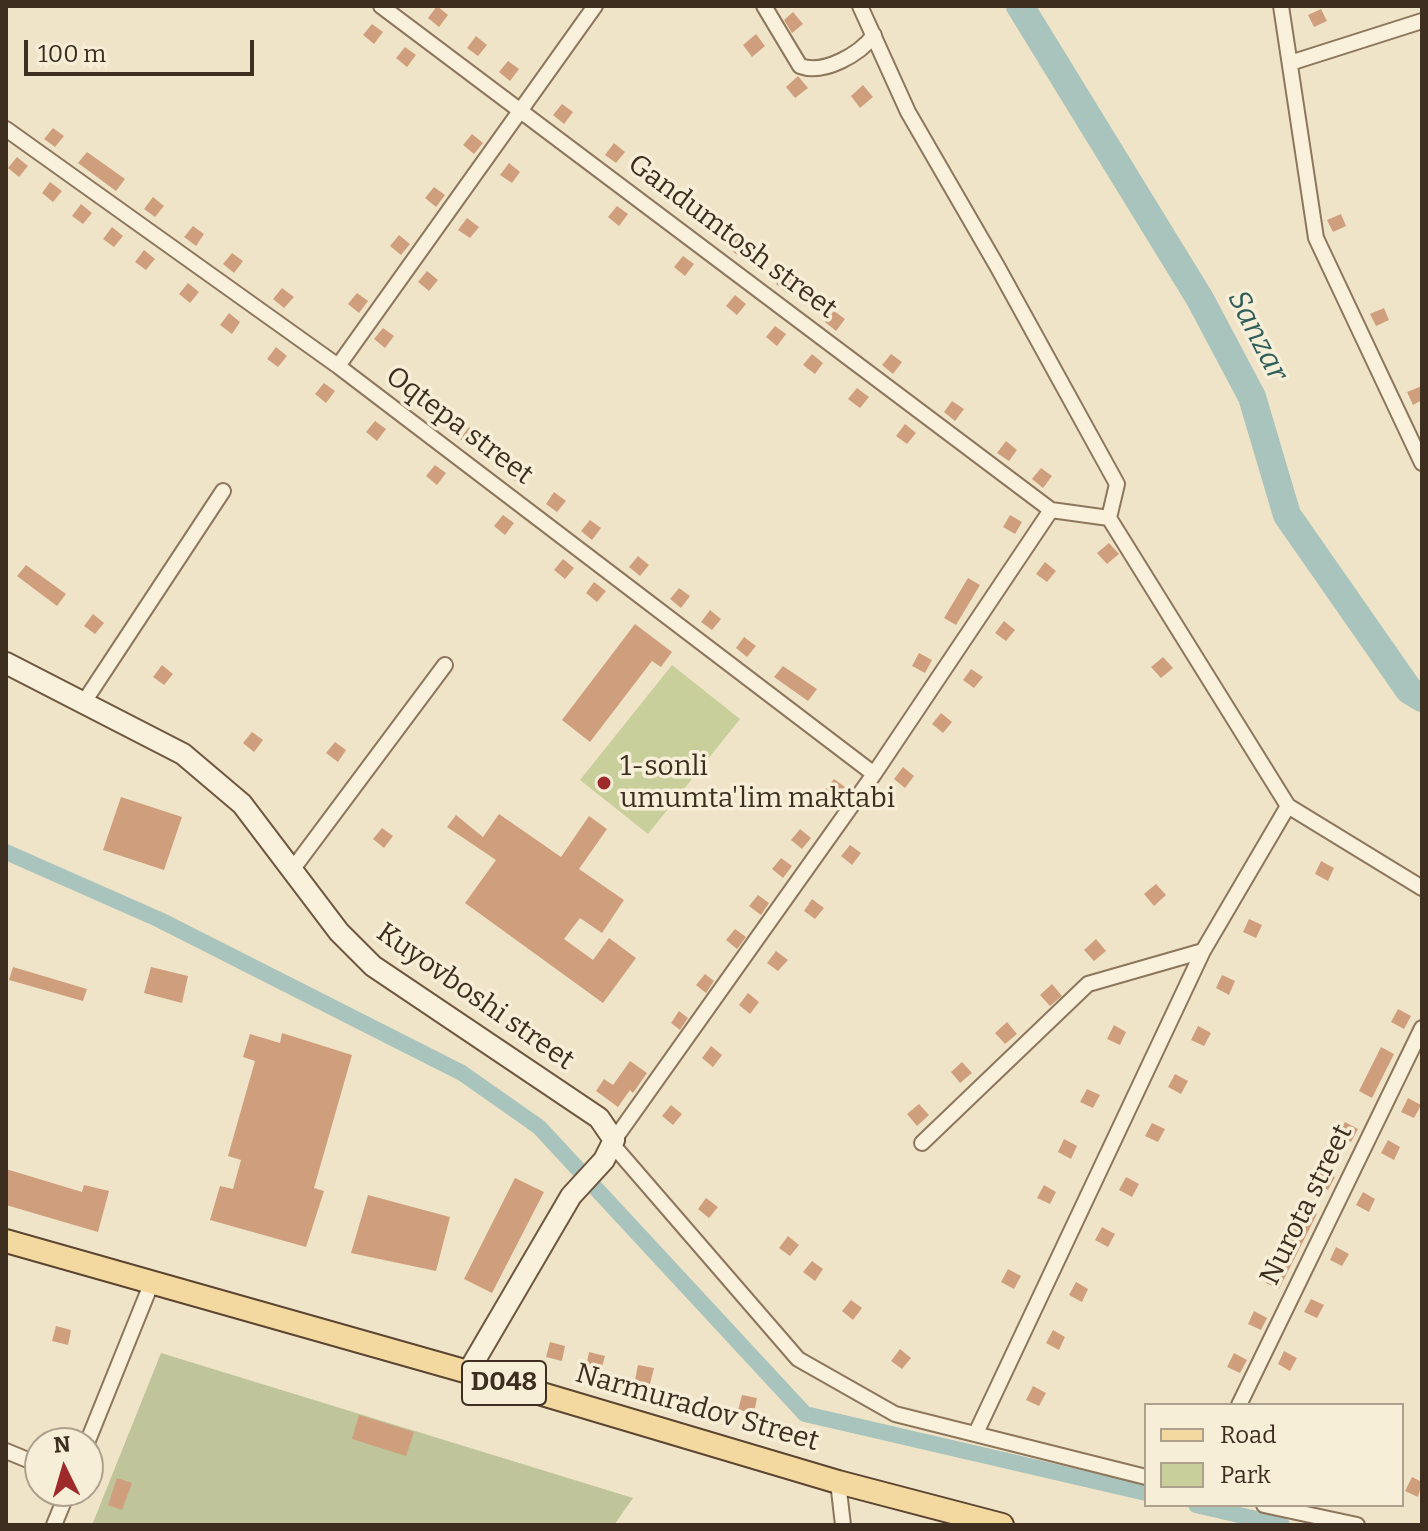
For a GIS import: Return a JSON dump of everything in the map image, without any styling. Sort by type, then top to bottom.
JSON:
[{"type":"main road","name":"Kuyovboshi street","points":[[6,663],[183,754],[242,804],[339,932],[373,966],[599,1118],[610,1148]]},
{"type":"main road","points":[[468,1372],[571,1196],[610,1148]]},
{"type":"main road","name":"Narmuradov Street","points":[[6,1241],[468,1372],[838,1482],[1002,1525]]},
{"type":"street","name":"Gandumtosh street","points":[[381,6],[1051,510]]},
{"type":"street","points":[[338,366],[595,6]]},
{"type":"street","points":[[764,6],[800,66],[808,69],[818,69],[863,49],[874,35]]},
{"type":"street","points":[[860,6],[908,112],[1117,484],[1109,518],[1288,806],[1422,888]]},
{"type":"street","points":[[1281,6],[1316,238],[1422,463]]},
{"type":"street","points":[[1290,63],[1422,21]]},
{"type":"street","name":"Oqtepa street","points":[[6,129],[338,366],[874,774]]},
{"type":"street","points":[[84,702],[223,491]]},
{"type":"street","points":[[610,1148],[874,774],[1051,510],[1109,518]]},
{"type":"street","points":[[292,870],[445,665]]},
{"type":"street","points":[[976,1433],[1203,951],[1288,806]]},
{"type":"street","points":[[922,1143],[1088,984],[1203,951]]},
{"type":"street","name":"Nurota street","points":[[1240,1403],[1422,1028]]},
{"type":"street","name":"Kuyovboshi street","points":[[610,1148],[798,1359],[895,1414],[1144,1476]]},
{"type":"street","points":[[93,1427],[152,1282]]},
{"type":"street","points":[[838,1482],[843,1525]]},
{"type":"street","points":[[1273,1507],[1357,1525]]},
{"type":"green space","points":[[672,665],[740,719],[648,834],[580,780]]},
{"type":"green space","points":[[161,1353],[633,1498],[614,1525],[92,1525],[99,1507],[104,1507],[104,1495]]},
{"type":"building","points":[[437,6],[448,15],[439,27],[428,18]]},
{"type":"building","points":[[1321,9],[1327,21],[1314,27],[1308,15]]},
{"type":"building","points":[[793,12],[803,24],[792,33],[784,20]]},
{"type":"building","points":[[372,24],[383,32],[374,44],[363,35]]},
{"type":"building","points":[[756,34],[765,46],[752,57],[743,45]]},
{"type":"building","points":[[476,36],[487,45],[478,56],[467,48]]},
{"type":"building","points":[[405,47],[416,55],[407,67],[396,58]]},
{"type":"building","points":[[508,61],[519,69],[510,81],[499,72]]},
{"type":"building","points":[[798,76],[808,88],[795,98],[786,87]]},
{"type":"building","points":[[863,85],[873,97],[860,108],[851,96]]},
{"type":"building","points":[[562,104],[573,112],[564,124],[553,115]]},
{"type":"building","points":[[53,128],[64,136],[55,147],[44,139]]},
{"type":"building","points":[[472,134],[483,143],[474,154],[463,145]]},
{"type":"building","points":[[614,143],[625,152],[616,163],[605,155]]},
{"type":"building","points":[[87,152],[125,179],[116,191],[78,163]]},
{"type":"building","points":[[17,157],[28,166],[19,177],[8,168]]},
{"type":"building","points":[[509,163],[520,172],[512,183],[500,175]]},
{"type":"building","points":[[657,176],[668,185],[660,196],[648,188]]},
{"type":"building","points":[[50,182],[62,191],[53,202],[42,193]]},
{"type":"building","points":[[434,187],[445,195],[436,207],[425,198]]},
{"type":"building","points":[[153,197],[164,206],[155,217],[144,209]]},
{"type":"building","points":[[81,204],[92,213],[83,224],[72,216]]},
{"type":"building","points":[[617,206],[628,214],[619,226],[608,217]]},
{"type":"building","points":[[698,207],[710,216],[701,227],[690,219]]},
{"type":"building","points":[[1341,214],[1346,226],[1333,232],[1327,220]]},
{"type":"building","points":[[467,218],[479,227],[470,238],[458,230]]},
{"type":"building","points":[[193,226],[204,234],[196,246],[184,237]]},
{"type":"building","points":[[112,227],[123,236],[114,247],[103,239]]},
{"type":"building","points":[[399,235],[410,244],[401,255],[390,246]]},
{"type":"building","points":[[737,237],[749,246],[740,257],[728,248]]},
{"type":"building","points":[[144,250],[155,259],[146,270],[135,262]]},
{"type":"building","points":[[232,253],[243,261],[234,273],[223,264]]},
{"type":"building","points":[[683,256],[694,264],[685,276],[674,267]]},
{"type":"building","points":[[427,271],[438,280],[429,291],[418,282]]},
{"type":"building","points":[[785,273],[796,282],[787,293],[776,284]]},
{"type":"building","points":[[188,283],[199,292],[190,303],[179,294]]},
{"type":"building","points":[[282,288],[294,297],[284,308],[273,299]]},
{"type":"building","points":[[357,293],[368,301],[359,313],[348,304]]},
{"type":"building","points":[[735,295],[746,304],[737,315],[726,306]]},
{"type":"building","points":[[1384,308],[1389,320],[1376,326],[1370,314]]},
{"type":"building","points":[[834,311],[845,319],[836,331],[825,322]]},
{"type":"building","points":[[229,313],[240,322],[232,334],[220,325]]},
{"type":"building","points":[[775,326],[786,334],[777,346],[766,337]]},
{"type":"building","points":[[383,328],[394,336],[385,348],[374,339]]},
{"type":"building","points":[[276,347],[287,356],[278,367],[267,359]]},
{"type":"building","points":[[812,354],[823,363],[815,374],[803,365]]},
{"type":"building","points":[[891,354],[902,362],[893,374],[882,365]]},
{"type":"building","points":[[324,383],[335,391],[326,403],[315,394]]},
{"type":"building","points":[[1422,386],[1422,400],[1413,405],[1407,392]]},
{"type":"building","points":[[857,388],[869,397],[860,408],[848,399]]},
{"type":"building","points":[[428,397],[439,405],[430,417],[419,408]]},
{"type":"building","points":[[952,401],[964,409],[955,421],[944,412]]},
{"type":"building","points":[[375,421],[386,429],[377,441],[366,432]]},
{"type":"building","points":[[905,424],[916,433],[907,444],[896,436]]},
{"type":"building","points":[[469,427],[480,436],[471,447],[460,439]]},
{"type":"building","points":[[1006,441],[1017,450],[1009,461],[997,453]]},
{"type":"building","points":[[513,461],[524,469],[515,481],[504,472]]},
{"type":"building","points":[[435,465],[446,473],[437,485],[426,476]]},
{"type":"building","points":[[1041,468],[1052,476],[1043,488],[1032,479]]},
{"type":"building","points":[[554,492],[566,501],[557,512],[546,504]]},
{"type":"building","points":[[503,515],[514,523],[505,535],[494,526]]},
{"type":"building","points":[[1010,515],[1022,522],[1015,534],[1003,527]]},
{"type":"building","points":[[590,520],[601,528],[592,540],[581,531]]},
{"type":"building","points":[[1109,543],[1119,554],[1107,564],[1097,553]]},
{"type":"building","points":[[638,556],[649,565],[640,576],[629,567]]},
{"type":"building","points":[[563,559],[574,568],[565,579],[554,570]]},
{"type":"building","points":[[1045,562],[1056,571],[1047,582],[1036,574]]},
{"type":"building","points":[[26,565],[66,594],[57,606],[17,576]]},
{"type":"building","points":[[968,578],[980,585],[956,625],[944,618]]},
{"type":"building","points":[[594,582],[606,591],[597,602],[586,593]]},
{"type":"building","points":[[679,588],[690,596],[681,608],[670,599]]},
{"type":"building","points":[[710,610],[721,619],[712,630],[701,622]]},
{"type":"building","points":[[93,614],[104,623],[95,634],[84,626]]},
{"type":"building","points":[[1004,621],[1015,630],[1006,641],[995,633]]},
{"type":"building","points":[[635,624],[672,652],[661,667],[652,661],[590,742],[562,720]]},
{"type":"building","points":[[744,637],[756,646],[747,657],[736,648]]},
{"type":"building","points":[[919,653],[932,660],[925,673],[912,666]]},
{"type":"building","points":[[1163,657],[1173,668],[1161,678],[1151,667]]},
{"type":"building","points":[[162,665],[173,674],[164,685],[153,677]]},
{"type":"building","points":[[783,666],[817,689],[808,701],[774,677]]},
{"type":"building","points":[[971,669],[983,677],[974,688],[963,680]]},
{"type":"building","points":[[941,713],[952,722],[943,733],[932,724]]},
{"type":"building","points":[[252,732],[263,740],[254,752],[243,743]]},
{"type":"building","points":[[335,742],[346,750],[338,762],[326,753]]},
{"type":"building","points":[[903,767],[914,776],[905,788],[894,779]]},
{"type":"building","points":[[834,779],[845,787],[836,799],[825,790]]},
{"type":"building","points":[[121,797],[182,817],[164,870],[103,850]]},
{"type":"building","points":[[499,814],[561,857],[589,816],[607,829],[579,869],[624,900],[602,933],[580,918],[564,939],[593,960],[609,938],[636,958],[603,1003],[465,903],[496,860],[447,827],[456,815],[483,837]]},
{"type":"building","points":[[382,828],[393,836],[384,848],[373,839]]},
{"type":"building","points":[[800,829],[811,838],[802,849],[791,840]]},
{"type":"building","points":[[850,845],[861,853],[852,865],[841,856]]},
{"type":"building","points":[[781,858],[792,866],[783,878],[772,869]]},
{"type":"building","points":[[1321,861],[1334,868],[1328,881],[1315,874]]},
{"type":"building","points":[[1156,884],[1166,895],[1154,906],[1144,894]]},
{"type":"building","points":[[758,895],[769,903],[761,915],[749,906]]},
{"type":"building","points":[[812,899],[824,908],[815,919],[804,911]]},
{"type":"building","points":[[1249,919],[1262,925],[1256,938],[1243,932]]},
{"type":"building","points":[[735,929],[746,937],[737,949],[726,940]]},
{"type":"building","points":[[1096,939],[1106,951],[1094,961],[1084,950]]},
{"type":"building","points":[[776,951],[788,960],[778,971],[767,963]]},
{"type":"building","points":[[13,967],[87,989],[83,1001],[9,980]]},
{"type":"building","points":[[151,967],[188,976],[182,1003],[144,993]]},
{"type":"building","points":[[705,974],[714,981],[706,993],[696,985]]},
{"type":"building","points":[[1222,975],[1235,981],[1229,995],[1216,988]]},
{"type":"building","points":[[1052,984],[1062,996],[1050,1006],[1040,995]]},
{"type":"building","points":[[748,993],[759,1002],[750,1014],[739,1005]]},
{"type":"building","points":[[1398,1009],[1411,1016],[1404,1029],[1391,1022]]},
{"type":"building","points":[[679,1011],[688,1018],[680,1030],[671,1023]]},
{"type":"building","points":[[1007,1022],[1017,1034],[1005,1044],[995,1033]]},
{"type":"building","points":[[1114,1025],[1126,1032],[1120,1045],[1107,1039]]},
{"type":"building","points":[[1198,1026],[1211,1033],[1204,1046],[1191,1040]]},
{"type":"building","points":[[282,1033],[352,1055],[314,1188],[324,1191],[306,1247],[210,1220],[220,1186],[233,1189],[241,1160],[228,1156],[255,1061],[243,1057],[250,1034],[280,1043]]},
{"type":"building","points":[[711,1046],[722,1055],[713,1067],[702,1058]]},
{"type":"building","points":[[1381,1047],[1394,1054],[1372,1098],[1359,1091]]},
{"type":"building","points":[[630,1061],[647,1073],[618,1107],[596,1091],[604,1079],[613,1085]]},
{"type":"building","points":[[962,1062],[972,1073],[960,1083],[951,1072]]},
{"type":"building","points":[[1175,1074],[1188,1081],[1181,1094],[1168,1087]]},
{"type":"building","points":[[1087,1089],[1100,1095],[1093,1108],[1080,1102]]},
{"type":"building","points":[[1408,1098],[1421,1105],[1414,1118],[1401,1112]]},
{"type":"building","points":[[919,1104],[929,1115],[917,1126],[907,1114]]},
{"type":"building","points":[[671,1105],[682,1114],[673,1125],[662,1116]]},
{"type":"building","points":[[1345,1122],[1358,1129],[1351,1142],[1338,1135]]},
{"type":"building","points":[[1152,1123],[1165,1129],[1158,1142],[1145,1136]]},
{"type":"building","points":[[1064,1139],[1077,1146],[1071,1159],[1058,1152]]},
{"type":"building","points":[[1388,1140],[1400,1147],[1394,1160],[1381,1153]]},
{"type":"building","points":[[6,1169],[82,1192],[84,1185],[109,1191],[98,1232],[6,1205]]},
{"type":"building","points":[[1322,1170],[1335,1177],[1328,1190],[1315,1183]]},
{"type":"building","points":[[1126,1177],[1139,1184],[1132,1197],[1119,1190]]},
{"type":"building","points":[[515,1178],[544,1192],[492,1293],[464,1279]]},
{"type":"building","points":[[1044,1185],[1056,1192],[1050,1204],[1037,1198]]},
{"type":"building","points":[[1363,1192],[1375,1199],[1369,1212],[1356,1205]]},
{"type":"building","points":[[368,1195],[450,1217],[436,1271],[351,1253]]},
{"type":"building","points":[[706,1198],[718,1207],[709,1218],[698,1209]]},
{"type":"building","points":[[1304,1207],[1317,1214],[1279,1289],[1266,1283]]},
{"type":"building","points":[[1102,1227],[1115,1234],[1108,1247],[1095,1240]]},
{"type":"building","points":[[788,1236],[799,1245],[790,1256],[779,1248]]},
{"type":"building","points":[[1336,1247],[1349,1254],[1342,1266],[1330,1260]]},
{"type":"building","points":[[812,1261],[823,1269],[815,1281],[803,1272]]},
{"type":"building","points":[[1008,1269],[1021,1276],[1014,1289],[1001,1282]]},
{"type":"building","points":[[1076,1282],[1088,1289],[1082,1302],[1069,1295]]},
{"type":"building","points":[[1311,1299],[1324,1305],[1317,1318],[1304,1312]]},
{"type":"building","points":[[851,1300],[862,1308],[853,1320],[842,1311]]},
{"type":"building","points":[[1254,1311],[1267,1318],[1261,1330],[1248,1324]]},
{"type":"building","points":[[56,1326],[71,1330],[68,1345],[52,1341]]},
{"type":"building","points":[[1053,1330],[1065,1337],[1059,1350],[1046,1343]]},
{"type":"building","points":[[550,1342],[565,1346],[562,1361],[546,1357]]},
{"type":"building","points":[[900,1349],[911,1358],[902,1369],[891,1361]]},
{"type":"building","points":[[1284,1351],[1297,1358],[1290,1371],[1278,1364]]},
{"type":"building","points":[[589,1352],[605,1356],[601,1371],[586,1367]]},
{"type":"building","points":[[1234,1353],[1247,1360],[1240,1373],[1227,1367]]},
{"type":"building","points":[[638,1365],[654,1368],[650,1384],[635,1380]]},
{"type":"building","points":[[1033,1386],[1046,1393],[1039,1406],[1026,1400]]},
{"type":"building","points":[[742,1395],[757,1398],[754,1413],[738,1410]]},
{"type":"building","points":[[359,1415],[414,1432],[406,1456],[352,1439]]},
{"type":"building","points":[[1412,1477],[1422,1482],[1418,1497],[1405,1491]]},
{"type":"building","points":[[117,1478],[132,1483],[122,1510],[108,1505]]},
{"type":"waterway","name":"Sanzar","points":[[1020,6],[1200,299],[1252,397],[1287,515],[1409,690],[1422,698]]},
{"type":"waterway","points":[[6,852],[160,920],[462,1073],[539,1127],[805,1414],[1144,1493]]},
{"type":"waterway","points":[[1205,1507],[1282,1525]]},
{"type":"place","name":"1-sonli umumta'lim maktabi","points":[[604,783]]}]
